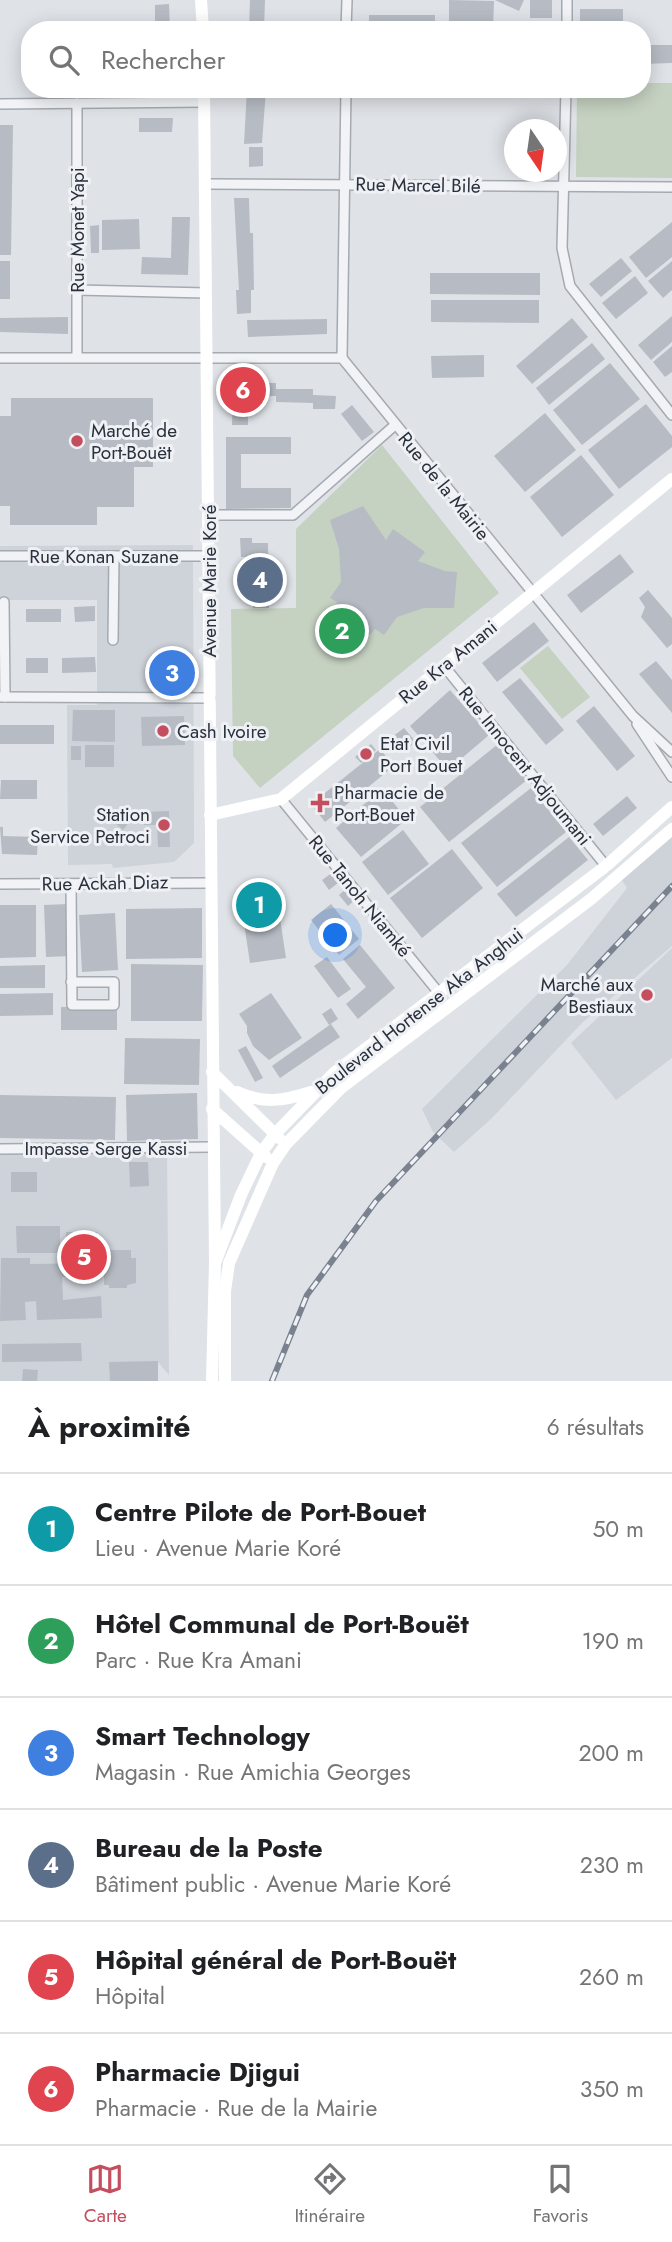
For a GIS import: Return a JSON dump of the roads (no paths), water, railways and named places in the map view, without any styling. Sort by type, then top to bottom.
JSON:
[{"type":"main road","points":[[201,0],[202,21]]},
{"type":"main road","name":"Avenue Marie Koré","points":[[204,98],[215,1263]]},
{"type":"main road","name":"Rue Kra Amani","points":[[210,815],[281,799],[672,479]]},
{"type":"main road","name":"Boulevard Hortense Aka Anghui","points":[[212,1381],[215,1263],[261,1153],[275,1134],[314,1091],[606,866],[672,807]]},
{"type":"main road","name":"Boulevard Hortense Aka Anghui","points":[[225,1381],[225,1291],[229,1263],[273,1163],[286,1144],[341,1088],[591,899],[672,829]]},
{"type":"main road","points":[[212,1072],[286,1144]]},
{"type":"main road","points":[[230,1089],[263,1101],[288,1100],[314,1091]]},
{"type":"main road","points":[[212,1109],[273,1163]]},
{"type":"street","points":[[346,21],[347,0]]},
{"type":"street","points":[[567,0],[567,21]]},
{"type":"street","points":[[0,104],[156,98]]},
{"type":"street","points":[[0,358],[342,358],[346,98]]},
{"type":"street","points":[[566,98],[562,248],[570,286],[672,415]]},
{"type":"street","name":"Rue Monet Yapi","points":[[77,103],[77,358]]},
{"type":"street","name":"Rue Marcel Bilé","points":[[205,184],[672,187]]},
{"type":"street","points":[[77,290],[206,293]]},
{"type":"street","name":"Rue de la Mairie","points":[[342,358],[531,594],[633,716],[672,777]]},
{"type":"street","points":[[208,515],[293,514],[395,425]]},
{"type":"street","name":"Rue Konan Suzane","points":[[0,556],[208,556]]},
{"type":"street","points":[[113,640],[114,556]]},
{"type":"street","points":[[4,602],[2,697],[209,698]]},
{"type":"street","name":"Rue Innocent Adjoumani","points":[[444,666],[606,866]]},
{"type":"street","name":"Rue de la Mairie","points":[[633,716],[672,752]]},
{"type":"street","name":"Rue Tanoh Niamké","points":[[281,799],[439,993]]},
{"type":"street","name":"Rue Ackah Diaz","points":[[0,884],[211,883]]},
{"type":"street","points":[[71,884],[71,982],[72,1005],[114,1005],[114,982],[71,982]]},
{"type":"street","name":"Impasse Serge Kassi","points":[[0,1149],[212,1147]]},
{"type":"railway","points":[[272,1381],[307,1295],[376,1201],[672,886]]},
{"type":"place","name":"Pharmacie Djigui","points":[[243,390]]},
{"type":"place","name":"Marché de Port-Bouët","points":[[77,441]]},
{"type":"place","name":"Bureau de la Poste","points":[[260,580]]},
{"type":"place","name":"Hôtel Communal de Port-Bouët","points":[[342,631]]},
{"type":"place","name":"Smart Technology","points":[[172,673]]},
{"type":"place","name":"Cash Ivoire","points":[[163,731]]},
{"type":"place","name":"Etat Civil Port Bouet","points":[[366,754]]},
{"type":"place","name":"Pharmacie de Port-Bouet","points":[[320,803]]},
{"type":"place","name":"Station Service Petroci","points":[[164,825]]},
{"type":"place","name":"Centre Pilote de Port-Bouet","points":[[259,905]]},
{"type":"place","name":"Marché aux Bestiaux","points":[[647,995]]},
{"type":"place","name":"Hôpital général de Port-Bouët","points":[[84,1257]]}]
